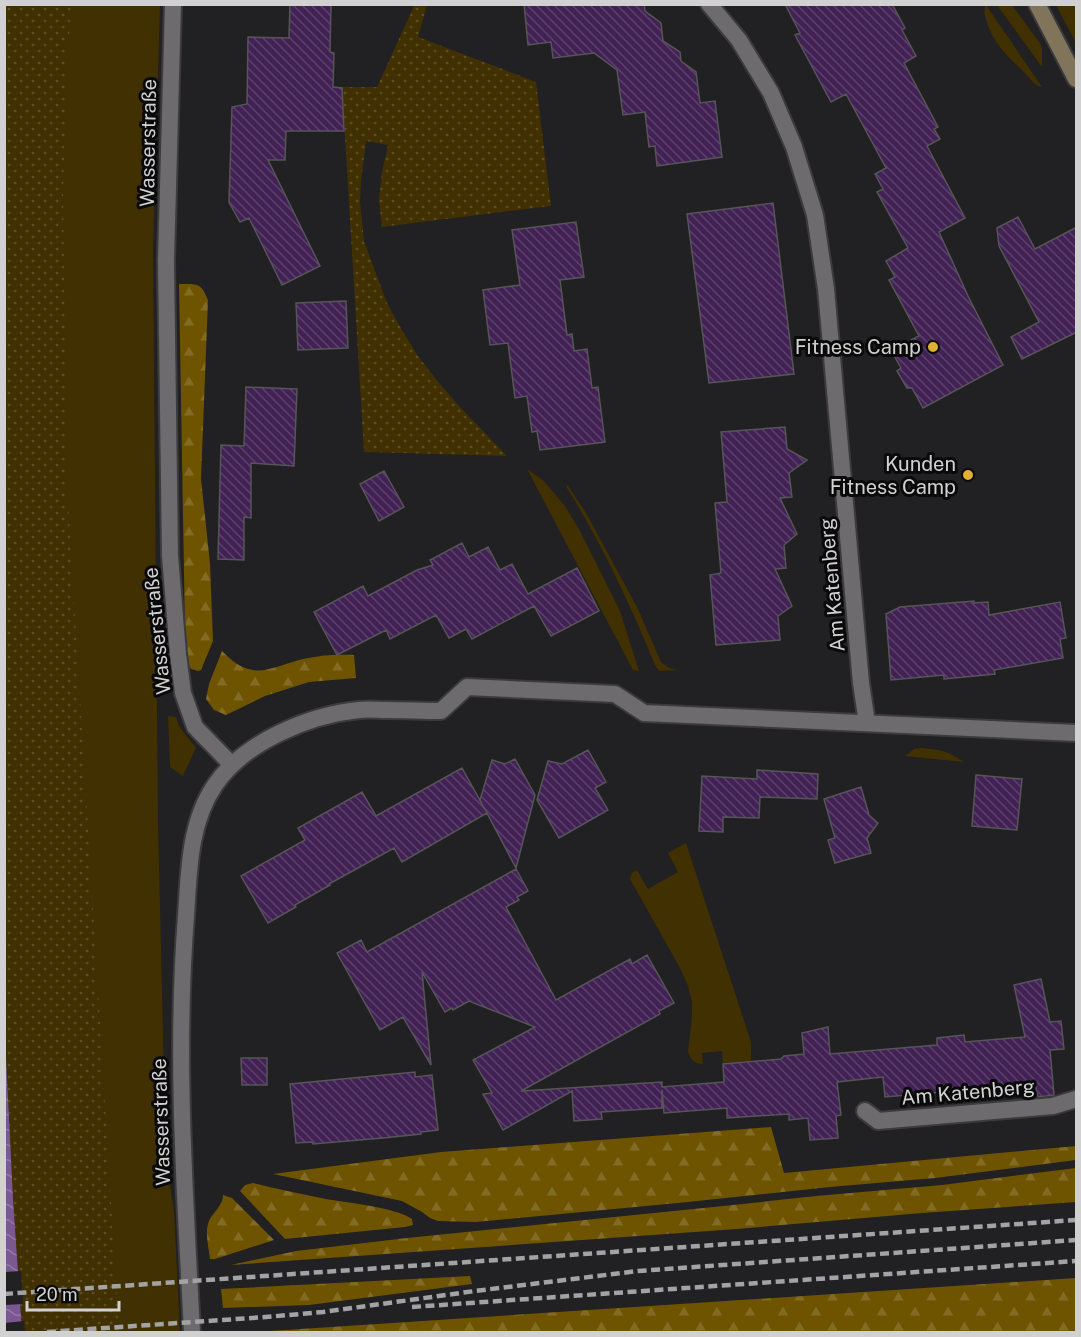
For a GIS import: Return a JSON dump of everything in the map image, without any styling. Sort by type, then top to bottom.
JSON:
[{"type":"main road","points":[[1037,4],[1077,79]]},
{"type":"street","name":"Wasserstraße","points":[[173,4],[166,261],[171,567],[183,693],[195,727],[232,765],[215,785],[204,804],[195,830],[189,866],[180,1056],[192,1332]]},
{"type":"street","name":"Am Katenberg","points":[[709,4],[739,40],[771,93],[794,147],[816,215],[826,289],[861,683],[867,723]]},
{"type":"street","points":[[232,765],[250,749],[288,729],[323,717],[359,710],[441,711],[467,687],[615,694],[644,713],[1077,733]]},
{"type":"street","name":"Am Katenberg","points":[[865,1111],[878,1120],[1053,1106],[1077,1100]]},
{"type":"shaded area","points":[[415,4],[427,5],[418,37],[536,82],[551,206],[382,227],[379,200],[388,145],[366,141],[361,182],[360,202],[364,241],[387,303],[418,356],[439,383],[507,456],[364,452],[342,87],[377,87]]},
{"type":"shaded area","points":[[4,5],[160,5],[153,248],[158,822],[166,1162],[174,1211],[180,1332],[22,1332],[4,1018]]},
{"type":"shaded area","points":[[5,5],[72,5],[68,43],[63,190],[67,487],[119,1332],[5,1332]]},
{"type":"shaded area","points":[[986,5],[1042,87],[1032,81],[998,44],[987,23],[984,12]]},
{"type":"shaded area","points":[[997,5],[1012,5],[1040,43],[1042,67]]},
{"type":"shaded area","points":[[1056,5],[1076,5],[1076,43]]},
{"type":"shaded area","points":[[527,469],[544,481],[565,506],[580,531],[620,611],[639,671],[633,670]]},
{"type":"shaded area","points":[[566,483],[586,513],[638,609],[661,662],[669,668],[678,670],[659,671],[655,665],[615,575]]},
{"type":"shaded area","points":[[168,716],[176,717],[179,726],[196,748],[183,776],[170,767]]},
{"type":"shaded area","points":[[914,749],[943,751],[964,762],[905,756]]},
{"type":"shaded area","points":[[686,843],[751,1042],[751,1061],[723,1063],[722,1051],[702,1053],[703,1064],[691,1059],[688,1051],[692,1002],[688,986],[630,879],[632,873],[637,870],[648,889],[678,872],[668,853]]},
{"type":"green space","points":[[179,284],[198,285],[208,300],[201,479],[210,563],[213,641],[201,670],[198,671],[191,669],[188,664],[185,631]]},
{"type":"green space","points":[[222,651],[240,665],[258,671],[297,660],[354,655],[356,678],[309,682],[265,696],[226,715],[214,710],[206,699],[209,684]]},
{"type":"green space","points":[[771,1127],[784,1173],[1076,1146],[1076,1160],[935,1178],[476,1222],[438,1221],[402,1201],[273,1174],[441,1152]]},
{"type":"green space","points":[[1076,1168],[1076,1202],[231,1265],[296,1251],[407,1238],[942,1185]]},
{"type":"green space","points":[[253,1183],[394,1211],[412,1219],[413,1225],[285,1239],[240,1191],[245,1185]]},
{"type":"green space","points":[[223,1195],[232,1198],[274,1240],[210,1259],[207,1228]]},
{"type":"green space","points":[[470,1276],[472,1284],[309,1305],[223,1308],[221,1289]]},
{"type":"green space","points":[[1076,1278],[1076,1332],[255,1332]]},
{"type":"water","points":[[4,1018],[13,1199],[22,1332],[5,1332]]},
{"type":"pier","points":[[21,1271],[23,1304],[5,1305],[5,1272]]},
{"type":"pier","points":[[24,1321],[25,1332],[5,1332],[5,1323]]},
{"type":"building","points":[[290,4],[331,4],[330,52],[334,53],[333,87],[342,88],[344,131],[286,131],[285,160],[268,160],[320,266],[282,285],[249,218],[240,222],[229,202],[232,107],[247,104],[248,37],[289,38]]},
{"type":"building","points":[[524,4],[644,4],[645,11],[661,23],[663,41],[680,52],[681,61],[696,72],[700,103],[715,101],[722,157],[657,166],[655,146],[649,147],[645,112],[623,115],[617,70],[594,53],[553,58],[551,42],[528,45]]},
{"type":"building","points":[[785,4],[892,4],[905,28],[902,30],[916,56],[904,63],[938,127],[934,129],[940,139],[927,146],[965,218],[939,232],[1003,365],[923,408],[912,388],[907,388],[897,371],[901,368],[891,350],[919,336],[889,280],[895,277],[886,261],[908,248],[877,192],[883,189],[875,174],[886,168],[846,94],[831,102],[795,35],[800,33]]},
{"type":"building","points":[[773,203],[794,374],[709,383],[687,214]]},
{"type":"building","points":[[1018,217],[1035,249],[1077,227],[1077,332],[1022,359],[1011,337],[1039,322],[999,246],[997,228]]},
{"type":"building","points":[[576,222],[584,277],[560,280],[567,335],[572,334],[574,351],[587,349],[592,388],[598,387],[605,442],[540,450],[537,431],[532,432],[527,396],[515,398],[508,343],[490,345],[483,290],[520,285],[512,230]]},
{"type":"building","points":[[346,301],[348,348],[298,350],[296,303]]},
{"type":"building","points":[[246,387],[297,389],[294,466],[251,463],[251,518],[244,517],[244,560],[218,559],[221,445],[244,446]]},
{"type":"building","points":[[785,427],[787,449],[807,460],[789,473],[792,497],[780,498],[797,534],[784,545],[786,568],[775,569],[792,606],[778,616],[780,640],[716,645],[710,575],[721,573],[715,503],[727,502],[721,432]]},
{"type":"building","points":[[384,471],[404,507],[379,521],[360,484]]},
{"type":"building","points":[[462,543],[469,557],[488,547],[500,570],[512,564],[528,594],[577,568],[599,611],[551,636],[534,606],[472,639],[466,629],[449,638],[436,615],[390,639],[386,630],[337,655],[314,612],[363,586],[368,596],[417,570],[433,565],[430,560]]},
{"type":"building","points":[[974,601],[974,603],[988,602],[989,615],[1060,602],[1066,638],[1060,639],[1063,658],[994,670],[995,674],[944,679],[944,675],[891,680],[886,614],[900,607]]},
{"type":"building","points":[[588,750],[606,782],[595,788],[608,810],[559,838],[537,800],[548,761],[562,764]]},
{"type":"building","points":[[515,759],[535,795],[516,868],[480,800],[492,760],[505,764]]},
{"type":"building","points":[[462,768],[487,813],[402,862],[394,848],[329,884],[268,923],[241,876],[305,840],[298,828],[362,792],[376,816]]},
{"type":"building","points":[[757,770],[818,774],[817,799],[760,797],[759,818],[723,817],[723,832],[699,831],[702,776],[757,779]]},
{"type":"building","points":[[976,775],[1022,779],[1017,830],[972,826]]},
{"type":"building","points":[[861,787],[869,815],[878,823],[867,838],[871,853],[835,863],[828,840],[835,838],[824,799]]},
{"type":"building","points":[[516,869],[528,891],[517,897],[519,900],[506,907],[556,1000],[630,959],[632,964],[647,955],[674,1003],[659,1011],[660,1014],[521,1091],[662,1082],[662,1087],[724,1082],[723,1064],[781,1059],[784,1056],[804,1054],[802,1033],[828,1027],[830,1054],[937,1045],[937,1038],[964,1035],[965,1042],[1025,1037],[1014,985],[1041,979],[1050,1022],[1061,1021],[1064,1049],[1050,1050],[1054,1095],[1038,1097],[1035,1084],[885,1097],[883,1077],[837,1082],[841,1115],[836,1116],[838,1138],[810,1140],[808,1118],[789,1120],[789,1114],[727,1118],[727,1108],[664,1113],[662,1090],[662,1108],[601,1112],[602,1119],[574,1121],[572,1091],[503,1130],[483,1094],[492,1093],[473,1060],[535,1027],[469,1001],[445,1012],[422,972],[431,1065],[403,1017],[380,1030],[337,953],[361,940],[367,952]]},
{"type":"building","points":[[241,1058],[267,1058],[267,1085],[242,1085]]},
{"type":"building","points":[[415,1072],[415,1077],[432,1075],[438,1130],[383,1138],[313,1144],[312,1142],[296,1143],[290,1084]]},
{"type":"railway","points":[[4,1294],[1076,1220]]},
{"type":"railway","points":[[47,1332],[323,1312],[638,1271],[1076,1240]]},
{"type":"railway","points":[[412,1307],[1076,1261]]},
{"type":"place","name":"Fitness Camp","points":[[933,347]]},
{"type":"place","name":"Kunden Fitness Camp","points":[[968,475]]}]
